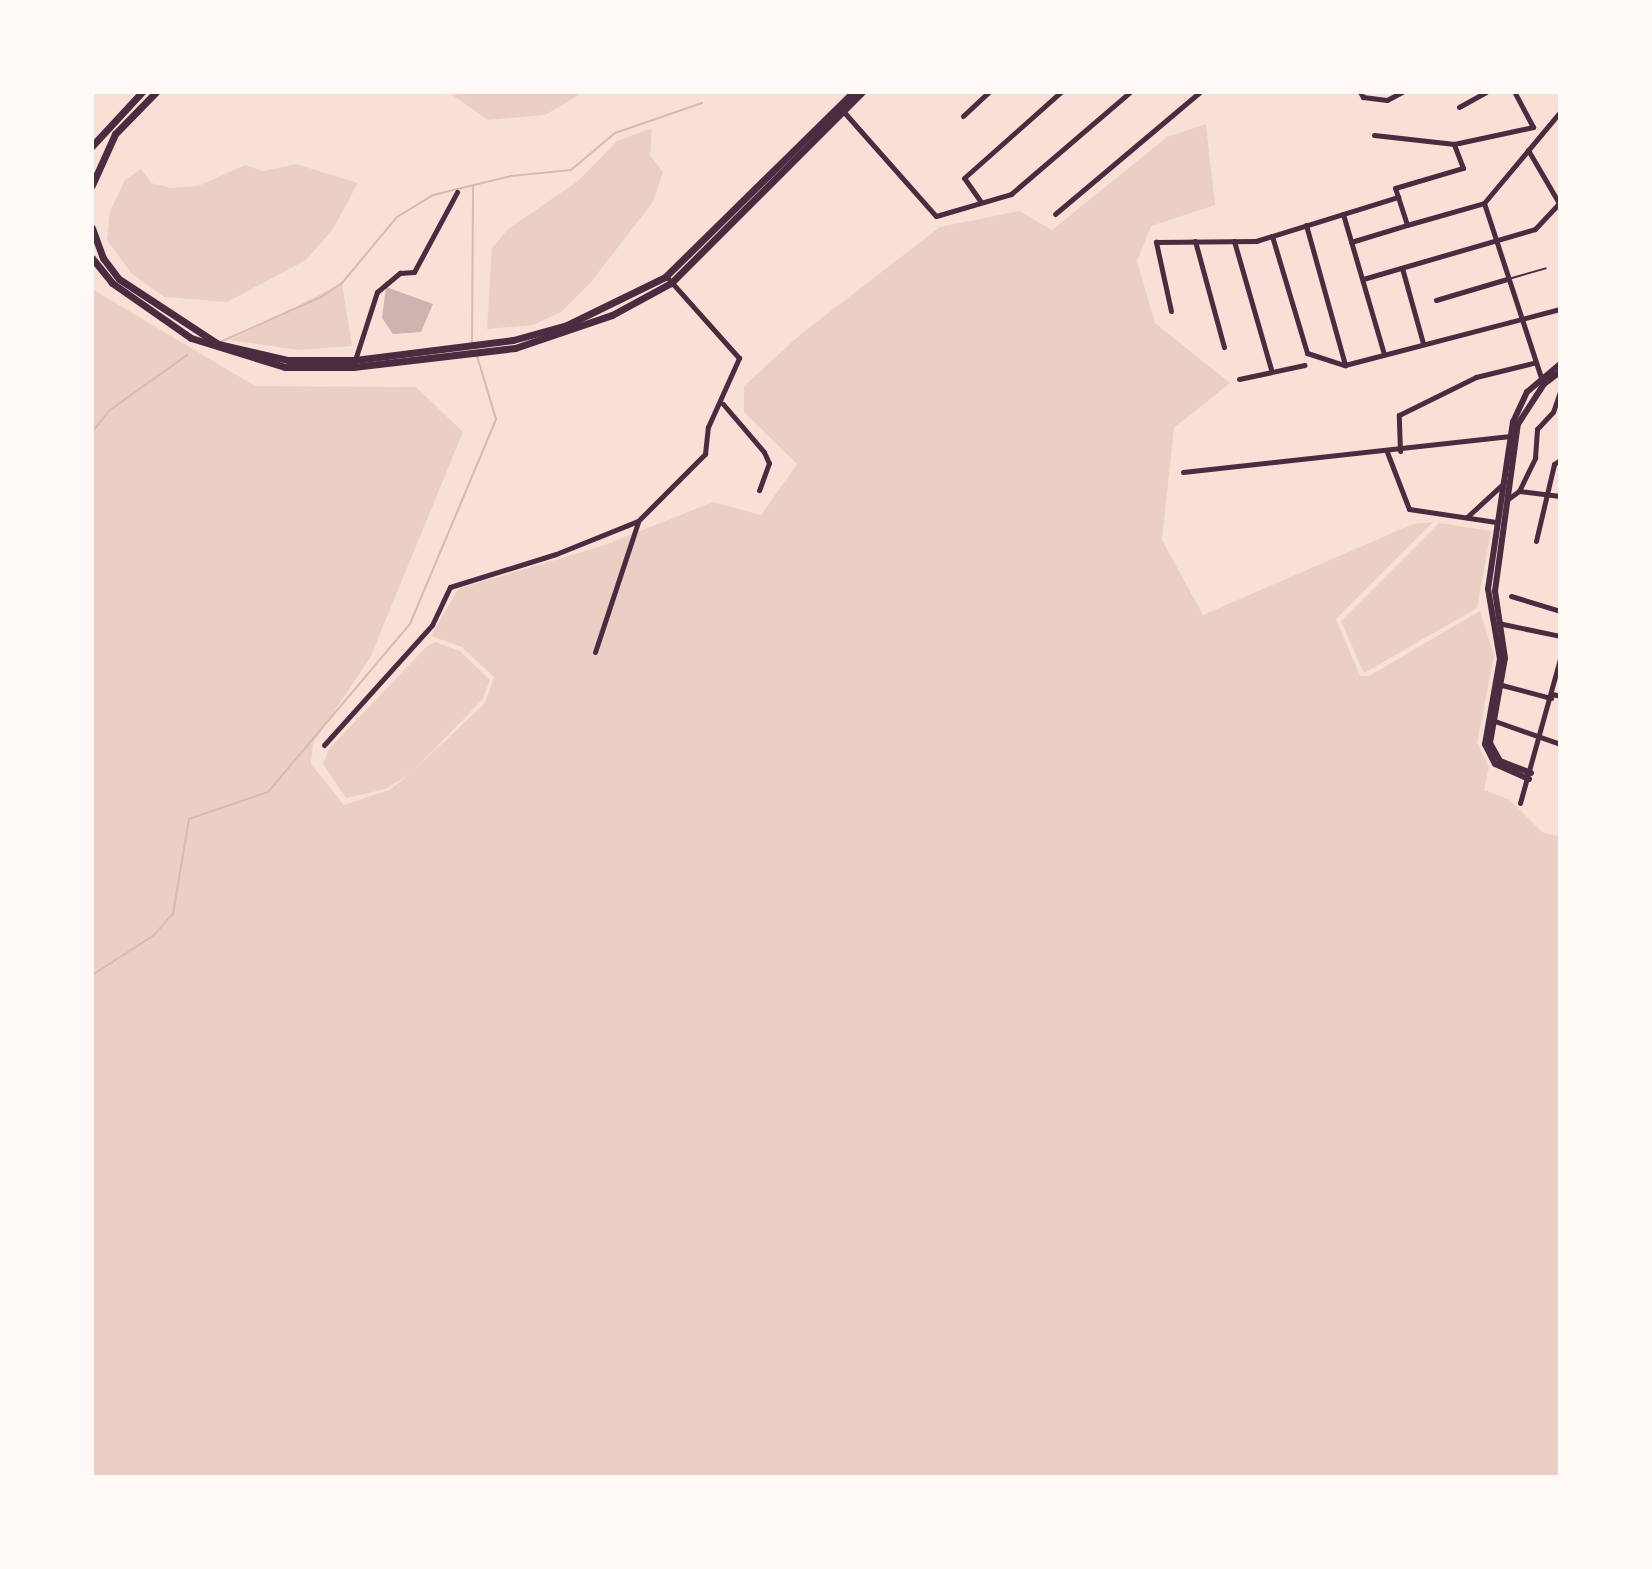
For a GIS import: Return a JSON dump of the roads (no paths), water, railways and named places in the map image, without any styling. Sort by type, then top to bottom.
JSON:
[{"type":"main road","points":[[92,146],[142,92]]},
{"type":"main road","points":[[92,185],[115,134],[156,92]]},
{"type":"main road","points":[[92,228],[103,258],[119,279],[195,333],[288,360],[354,364],[468,346],[567,325],[668,280],[853,92]]},
{"type":"main road","points":[[92,258],[112,283],[191,338],[285,367],[354,364],[515,348],[612,315],[668,280],[862,92]]},
{"type":"street","points":[[963,116],[989,92]]},
{"type":"street","points":[[981,203],[964,178],[1061,92]]},
{"type":"street","points":[[842,110],[936,216],[1011,194],[1130,92]]},
{"type":"street","points":[[1055,214],[1200,92]]},
{"type":"street","points":[[1360,92],[1387,100],[1402,92]]},
{"type":"street","points":[[1459,107],[1486,92]]},
{"type":"street","points":[[1514,92],[1538,137]]},
{"type":"street","points":[[1351,242],[1484,203],[1560,112]]},
{"type":"street","points":[[1374,135],[1454,144],[1533,127]]},
{"type":"street","points":[[1407,225],[1395,188],[1463,168],[1454,144]]},
{"type":"street","points":[[1363,279],[1535,229],[1560,202],[1528,150]]},
{"type":"street","points":[[354,364],[377,292],[385,281],[414,272],[457,192]]},
{"type":"street","points":[[1171,311],[1156,242],[1234,241],[1272,236],[1398,197]]},
{"type":"street","points":[[1484,203],[1541,381]]},
{"type":"street","points":[[1343,214],[1384,354]]},
{"type":"street","points":[[1306,225],[1345,365]]},
{"type":"street","points":[[1272,236],[1307,353],[1345,365],[1519,317],[1560,309]]},
{"type":"street","points":[[1195,241],[1224,347]]},
{"type":"street","points":[[1234,241],[1271,369]]},
{"type":"street","points":[[1402,268],[1423,343]]},
{"type":"street","points":[[1436,300],[1507,279]]},
{"type":"street","points":[[324,745],[432,625],[450,587],[556,554],[638,521],[705,454],[708,427],[723,404],[739,358],[668,280]]},
{"type":"street","points":[[1400,451],[1399,415],[1476,377],[1533,363]]},
{"type":"street","points":[[1497,623],[1488,589],[1510,436],[1519,406],[1560,364]]},
{"type":"street","points":[[1239,379],[1271,369],[1305,365]]},
{"type":"street","points":[[1530,776],[1490,759],[1485,744],[1498,685],[1500,659],[1495,591],[1518,424],[1541,381],[1560,372]]},
{"type":"street","points":[[1498,509],[1519,491],[1535,458],[1537,429],[1553,412],[1560,392]]},
{"type":"street","points":[[723,404],[764,452],[769,463],[759,490]]},
{"type":"street","points":[[1183,472],[1400,451],[1510,436]]},
{"type":"street","points":[[1387,452],[1409,509],[1496,522]]},
{"type":"street","points":[[1536,541],[1554,464],[1560,460]]},
{"type":"street","points":[[1466,517],[1509,478]]},
{"type":"street","points":[[1519,491],[1560,496]]},
{"type":"street","points":[[595,652],[638,521]]},
{"type":"street","points":[[1511,596],[1560,611]]},
{"type":"street","points":[[1497,623],[1560,636]]},
{"type":"street","points":[[1520,803],[1542,737],[1559,663]]},
{"type":"street","points":[[1498,685],[1560,696]]},
{"type":"street","points":[[1490,719],[1560,744]]},
{"type":"lane","points":[[1507,279],[1546,268]]},
{"type":"waterway","points":[[220,342],[321,297],[342,283],[397,217],[433,195],[511,176],[571,170],[615,133],[702,103]]},
{"type":"waterway","points":[[472,342],[473,185]]},
{"type":"waterway","points":[[92,432],[110,410],[187,355]]},
{"type":"waterway","points":[[92,975],[153,936],[173,914],[189,819],[268,792],[410,624],[496,419],[477,356]]}]
